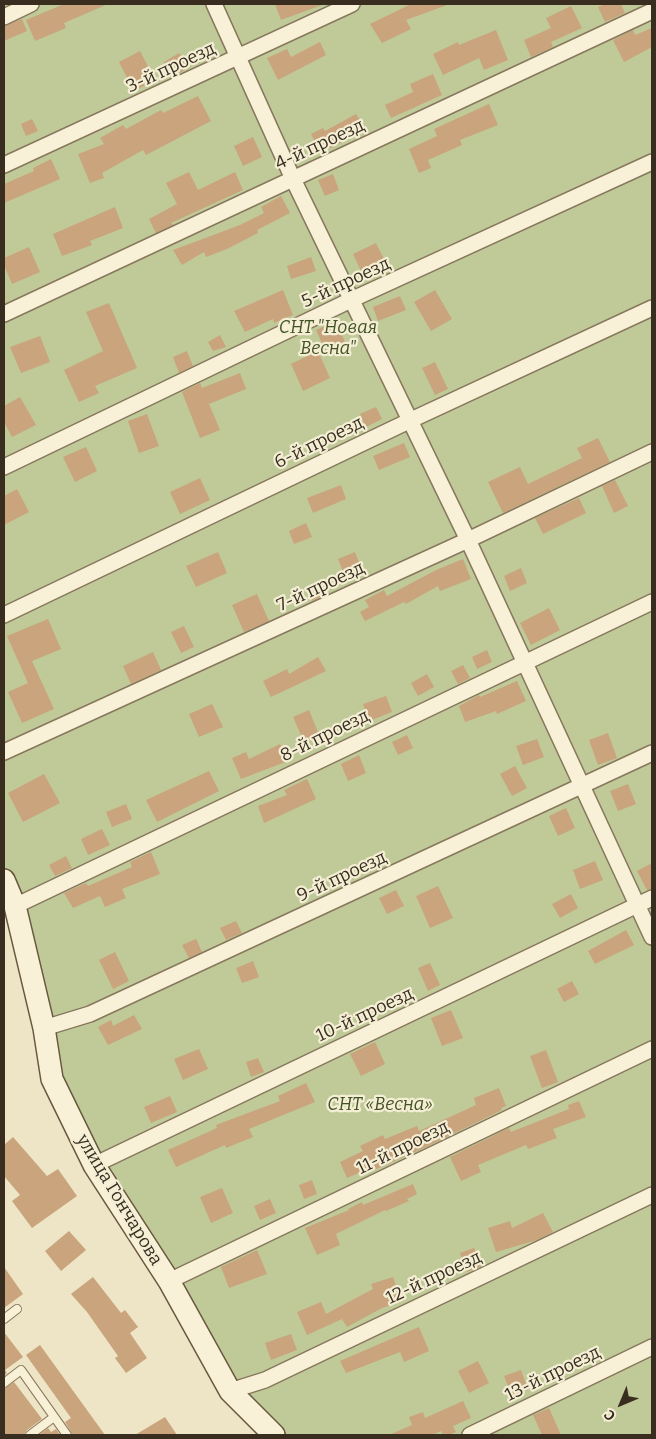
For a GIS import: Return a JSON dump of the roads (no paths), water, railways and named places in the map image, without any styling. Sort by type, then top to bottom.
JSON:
[{"type":"street","points":[[4,17],[31,4]]},
{"type":"street","points":[[214,4],[293,178],[584,785],[652,937]]},
{"type":"street","name":"3-й проезд","points":[[4,165],[352,4]]},
{"type":"street","name":"4-й проезд","points":[[4,314],[652,11]]},
{"type":"street","name":"5-й проезд","points":[[4,467],[353,300],[652,162]]},
{"type":"street","name":"6-й проезд","points":[[4,615],[410,420],[652,308]]},
{"type":"street","name":"7-й проезд","points":[[4,752],[468,540],[652,452]]},
{"type":"street","name":"8-й проезд","points":[[12,908],[525,661],[652,602]]},
{"type":"street","name":"9-й проезд","points":[[44,1028],[90,1014],[652,753]]},
{"type":"street","name":"улица Гончарова","points":[[4,880],[44,1028],[52,1079],[94,1165],[169,1281],[230,1391],[274,1435]]},
{"type":"street","name":"10-й проезд","points":[[94,1165],[652,898]]},
{"type":"street","name":"11-й проезд","points":[[169,1281],[652,1049]]},
{"type":"street","name":"12-й проезд","points":[[230,1391],[265,1380],[652,1195]]},
{"type":"street","name":"13-й проезд","points":[[470,1435],[652,1347]]},
{"type":"lane","points":[[4,1319],[17,1309]]},
{"type":"lane","points":[[4,1383],[21,1370],[67,1435]]},
{"type":"lane","points":[[30,1435],[54,1418]]},
{"type":"park label","name":"СНТ \"Новая Весна\"","points":[[328,338]]},
{"type":"park label","name":"СНТ «Весна»","points":[[380,1105]]}]
